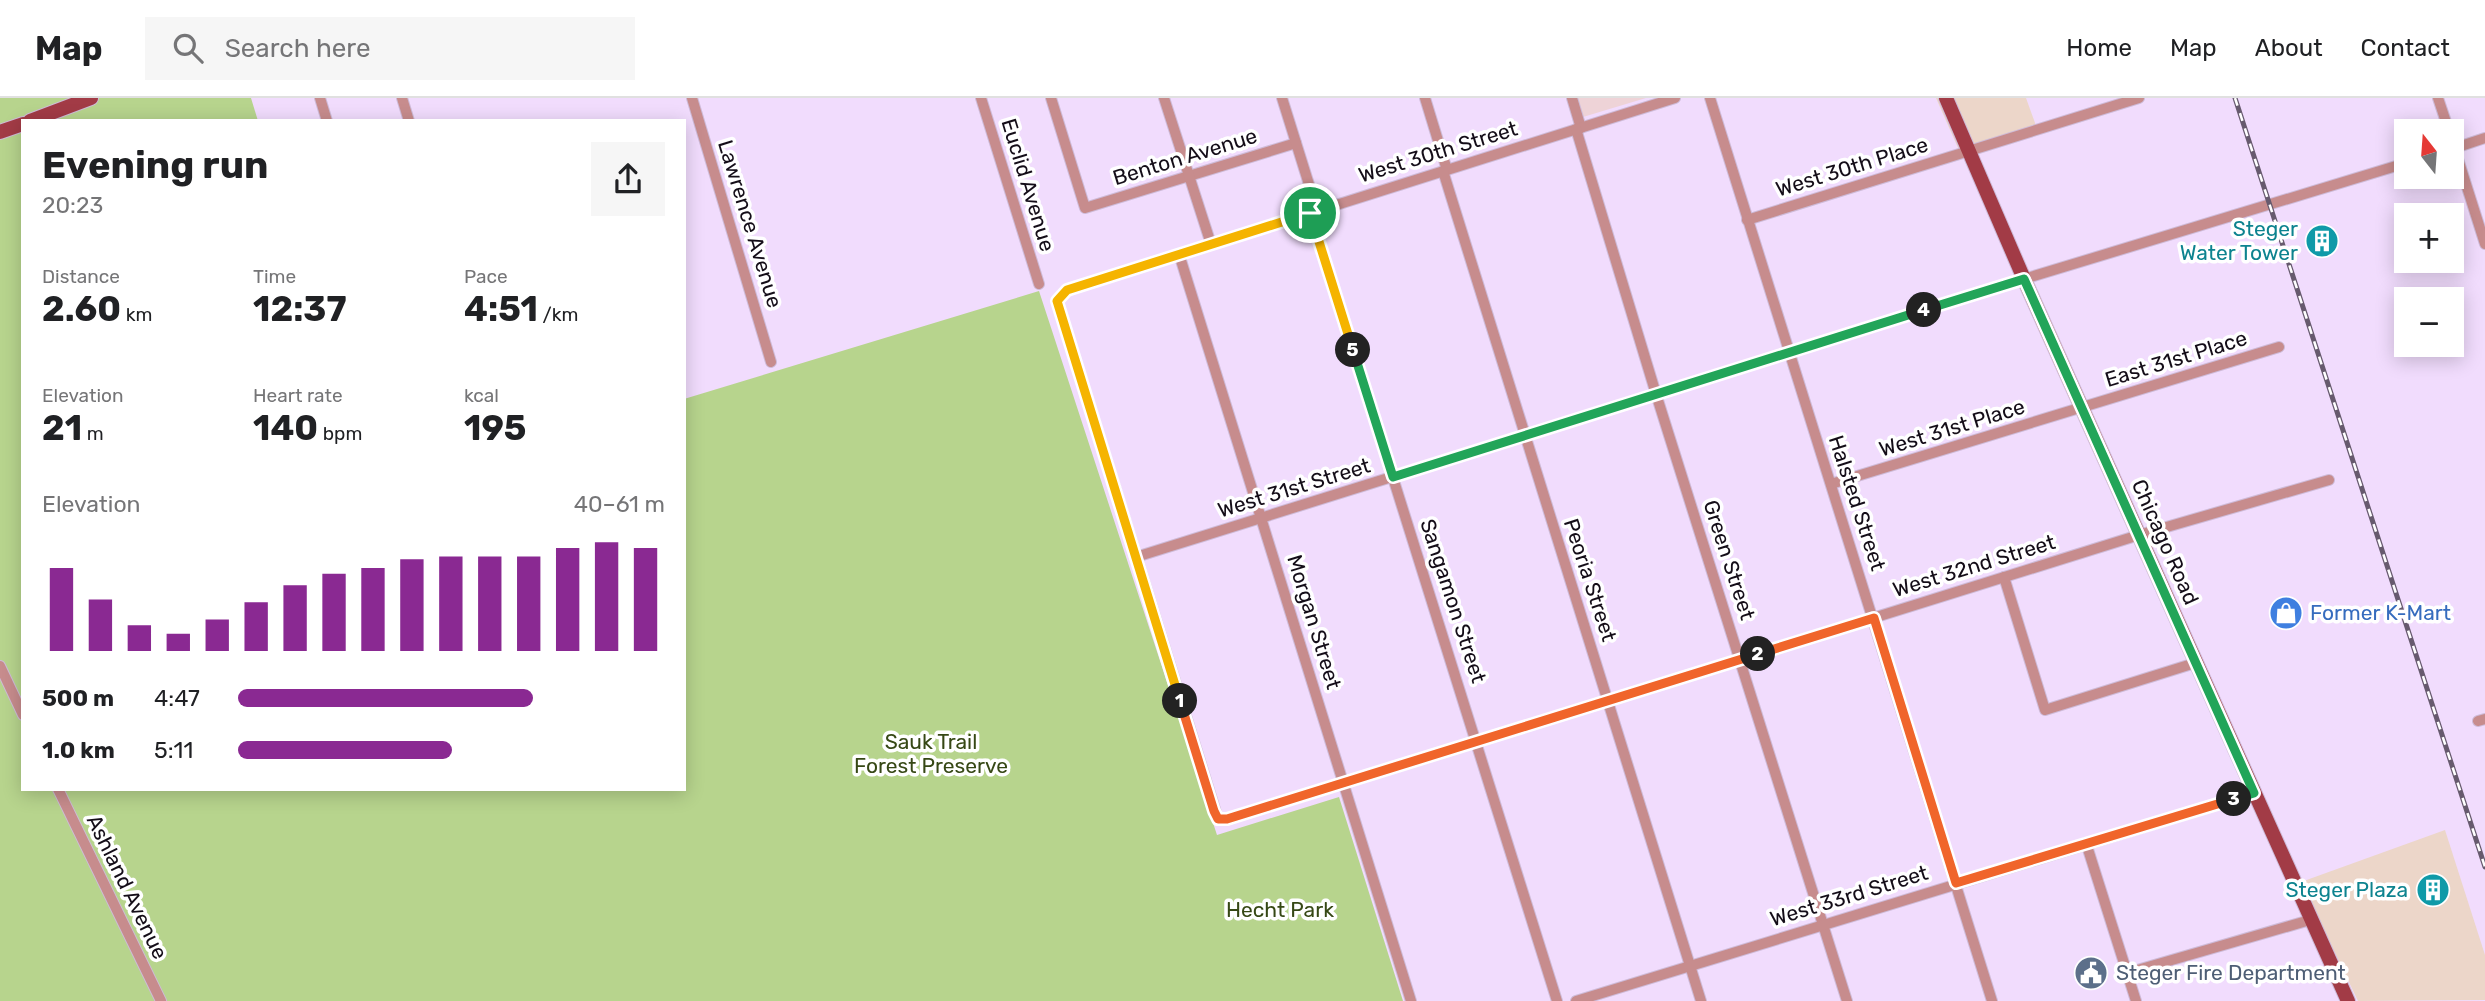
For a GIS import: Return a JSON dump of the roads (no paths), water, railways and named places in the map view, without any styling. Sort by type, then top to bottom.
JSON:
[{"type":"main road","points":[[35,119],[91,98]]},
{"type":"main road","name":"Chicago Road","points":[[1946,98],[2024,279],[2348,1001]]},
{"type":"main road","points":[[0,132],[21,125]]},
{"type":"street","points":[[320,98],[326,119]]},
{"type":"street","points":[[402,98],[408,119]]},
{"type":"street","name":"Lawrence Avenue","points":[[692,98],[771,362]]},
{"type":"street","name":"Euclid Avenue","points":[[981,98],[1039,284]]},
{"type":"street","name":"Benton Avenue","points":[[1051,98],[1085,208],[1296,144]]},
{"type":"street","points":[[1164,98],[1211,244]]},
{"type":"street","name":"Sangamon Street","points":[[1282,98],[1393,477],[1557,1001]]},
{"type":"street","name":"Peoria Street","points":[[1425,98],[1524,436],[1701,1001]]},
{"type":"street","name":"Green Street","points":[[1572,98],[1656,394],[1846,1001]]},
{"type":"street","name":"West 30th Street","points":[[1136,557],[1057,301],[1067,290],[1675,98]]},
{"type":"street","name":"Halsted Street","points":[[1710,98],[1992,1001]]},
{"type":"street","name":"West 30th Place","points":[[1747,220],[2139,98]]},
{"type":"street","points":[[2438,98],[2445,119]]},
{"type":"street","points":[[2464,143],[2485,138]]},
{"type":"street","name":"West 31st Street","points":[[1136,557],[2024,279],[2394,167]]},
{"type":"street","points":[[2464,180],[2485,244]]},
{"type":"street","name":"Morgan Street","points":[[1179,254],[1411,1001]]},
{"type":"street","name":"East 31st Place","points":[[2084,408],[2279,347]]},
{"type":"street","name":"West 31st Place","points":[[1831,484],[2084,408]]},
{"type":"street","name":"West 32nd Street","points":[[1136,557],[1218,819],[1227,819],[2139,535],[2329,480]]},
{"type":"street","points":[[2004,577],[2045,710],[2195,663]]},
{"type":"street","points":[[0,666],[21,711]]},
{"type":"street","name":"Ashland Avenue","points":[[59,791],[161,1001]]},
{"type":"street","name":"West 33rd Street","points":[[1576,1001],[2254,793]]},
{"type":"street","points":[[2086,844],[2136,1001]]},
{"type":"street","points":[[2127,974],[2310,920]]},
{"type":"railway","points":[[2235,98],[2485,867]]},
{"type":"place","name":"Steger Water Tower","points":[[2322,241]]},
{"type":"place","name":"Former K-Mart","points":[[2286,613]]},
{"type":"place","name":"Steger Plaza","points":[[2433,890]]},
{"type":"place","name":"Steger Fire Department","points":[[2091,973]]},
{"type":"park label","name":"Sauk Trail Forest Preserve","points":[[931,754]]},
{"type":"park label","name":"Hecht Park","points":[[1280,910]]}]
